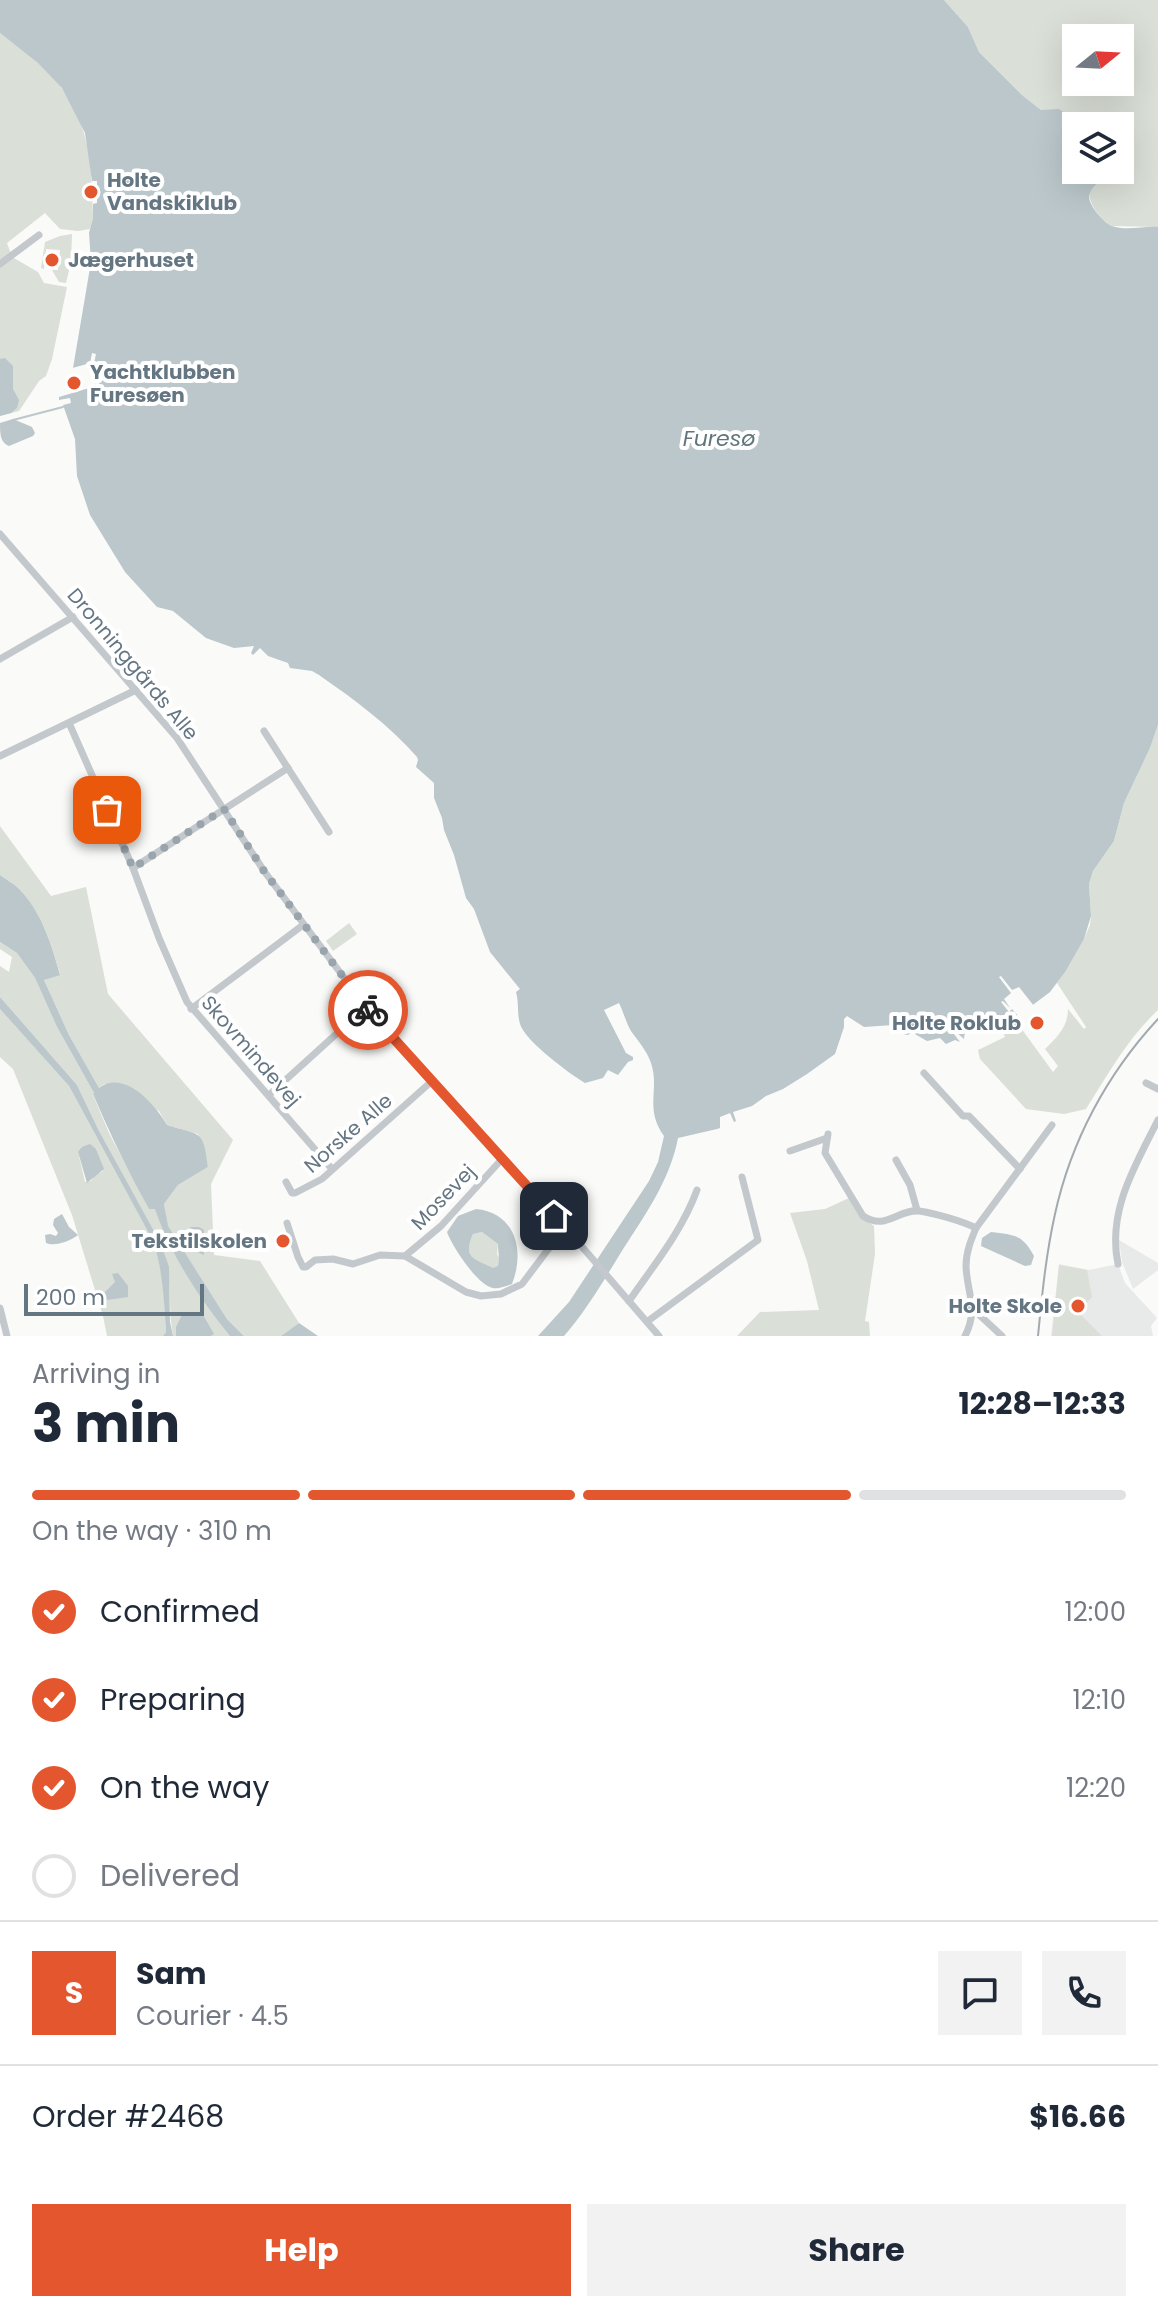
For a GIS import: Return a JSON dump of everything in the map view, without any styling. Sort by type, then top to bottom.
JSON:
[{"type":"street","points":[[0,264],[39,235]]},
{"type":"street","name":"Dronninggårds Alle","points":[[0,534],[177,738],[264,871],[366,1007],[565,1227],[656,1333]]},
{"type":"street","points":[[0,659],[73,617]]},
{"type":"street","points":[[0,756],[136,690]]},
{"type":"street","name":"Skovmindevej","points":[[69,723],[191,1009],[332,1169]]},
{"type":"street","points":[[264,731],[329,832]]},
{"type":"street","points":[[133,868],[288,768]]},
{"type":"street","points":[[191,1009],[303,925]]},
{"type":"street","points":[[269,1095],[366,1007]]},
{"type":"street","points":[[924,1073],[963,1116],[969,1116],[1020,1169]]},
{"type":"street","name":"Norske Alle","points":[[286,1182],[295,1193],[322,1179],[432,1081]]},
{"type":"street","points":[[1146,1083],[1158,1089]]},
{"type":"street","points":[[1118,1264],[1112,1254],[1120,1203],[1158,1120]]},
{"type":"street","points":[[965,1336],[972,1321],[973,1309],[967,1253],[976,1228],[1052,1125]]},
{"type":"street","points":[[790,1151],[828,1136],[825,1153],[863,1216],[875,1222],[917,1210],[976,1228]]},
{"type":"street","name":"Mosevej","points":[[405,1256],[441,1226],[502,1159]]},
{"type":"street","points":[[896,1160],[910,1185],[917,1210]]},
{"type":"street","points":[[648,1321],[758,1240],[742,1177]]},
{"type":"street","points":[[629,1301],[680,1229],[697,1190]]},
{"type":"street","points":[[287,1223],[302,1266],[306,1267],[315,1260],[333,1259],[353,1264],[381,1254],[405,1256],[466,1292],[481,1296],[501,1294],[522,1284],[565,1227]]},
{"type":"street","points":[[0,1308],[7,1336]]},
{"type":"street","points":[[973,1309],[1002,1336]]},
{"type":"street","points":[[647,1336],[656,1333]]},
{"type":"shaded area","points":[[944,0],[1158,0],[1158,227],[1112,226],[1091,203],[1089,193],[1097,184],[1134,184],[1134,112],[1062,112],[1062,114],[1041,110],[979,52],[968,27]]},
{"type":"shaded area","points":[[0,33],[47,71],[75,109],[90,161],[93,218],[90,229],[78,231],[60,229],[45,213],[7,243],[12,257],[38,272],[44,283],[67,287],[46,376],[39,381],[19,411],[0,416]]},
{"type":"shaded area","points":[[72,234],[71,262],[66,283],[59,282],[52,270],[58,270],[60,250],[46,249],[44,269],[41,268],[45,242]]},
{"type":"shaded area","points":[[1158,725],[1158,1010],[1128,1044],[1086,1109],[1064,1114],[1026,1109],[980,1059],[978,1050],[1005,1037],[1003,1031],[1015,1020],[1053,1072],[1058,1066],[1045,1049],[1064,1026],[1068,1009],[1084,1029],[1086,1027],[1057,983],[1090,925],[1089,884],[1093,871],[1114,841],[1124,803]]},
{"type":"shaded area","points":[[0,826],[51,896],[86,887],[108,994],[233,1140],[211,1184],[214,1255],[260,1261],[299,1323],[281,1336],[244,1336],[227,1319],[167,1225],[164,1204],[178,1185],[208,1167],[198,1134],[167,1125],[159,1111],[104,1084],[99,1088],[69,1035],[44,980],[60,974],[50,941],[28,900],[0,875]]},
{"type":"shaded area","points":[[349,923],[357,934],[333,951],[326,941]]},
{"type":"shaded area","points":[[0,942],[17,953],[35,978],[149,1209],[155,1208],[178,1259],[230,1336],[211,1336],[214,1333],[176,1327],[176,1336],[173,1336],[165,1255],[77,1085],[0,997],[0,966],[9,972],[12,957],[0,949]]},
{"type":"shaded area","points":[[0,1009],[69,1086],[153,1241],[163,1286],[166,1332],[163,1336],[107,1336],[72,1215],[13,1069],[0,1057]],"holes":[[[96,1149],[103,1171],[85,1182],[78,1152]]]},
{"type":"shaded area","points":[[849,1198],[863,1218],[874,1226],[875,1254],[865,1321],[869,1322],[870,1336],[737,1336],[760,1312],[819,1310],[807,1261],[790,1213],[825,1209]]},
{"type":"shaded area","points":[[482,1232],[498,1244],[500,1260],[493,1269],[475,1260],[469,1253],[473,1234]]},
{"type":"shaded area","points":[[1119,1240],[1158,1263],[1158,1270],[1133,1289],[1122,1262]]},
{"type":"shaded area","name":"Holte Skole","points":[[1059,1264],[1089,1270],[1118,1264],[1125,1283],[1157,1318],[1151,1326],[1153,1336],[1051,1336]]},
{"type":"shaded area","name":"Holte Skole","points":[[1059,1265],[1087,1270],[1092,1297],[1078,1312],[1102,1336],[1052,1336]]},
{"type":"water","name":"Furesø","points":[[0,0],[944,0],[968,27],[979,52],[1022,95],[1041,110],[1059,109],[1063,112],[1062,184],[1096,184],[1089,196],[1091,204],[1109,224],[1129,228],[1158,227],[1158,725],[1124,803],[1114,841],[1093,871],[1089,884],[1091,916],[1084,939],[1050,992],[1010,1022],[1003,1031],[998,1024],[983,1031],[978,1017],[971,1016],[966,1022],[964,1039],[956,1032],[954,1034],[960,1042],[955,1040],[946,1044],[940,1038],[927,1041],[913,1033],[900,1033],[893,1025],[864,1027],[847,1016],[835,1054],[783,1089],[752,1106],[733,1112],[736,1121],[730,1113],[720,1117],[720,1128],[678,1138],[669,1169],[655,1199],[594,1296],[564,1336],[538,1336],[569,1302],[649,1181],[658,1162],[664,1136],[653,1108],[654,1082],[649,1059],[619,1003],[604,1010],[626,1053],[633,1057],[618,1075],[608,1070],[603,1078],[585,1083],[539,1048],[520,1024],[516,992],[520,989],[490,952],[474,909],[466,898],[434,798],[434,783],[416,767],[417,757],[371,713],[319,675],[290,668],[288,663],[268,656],[260,648],[253,655],[254,646],[234,648],[206,638],[173,611],[157,607],[125,572],[90,515],[77,476],[75,439],[63,405],[71,403],[70,398],[59,400],[59,397],[96,386],[90,364],[73,368],[91,262],[89,233],[93,204],[97,203],[97,181],[92,181],[85,133],[62,88],[38,63],[0,33]]},
{"type":"water","points":[[5,358],[13,366],[13,389],[19,400],[17,408],[0,416],[0,359]]},
{"type":"water","points":[[13,419],[32,427],[35,433],[9,446],[2,440],[0,423]]},
{"type":"water","points":[[0,875],[28,900],[50,941],[60,975],[44,980],[69,1035],[99,1088],[109,1083],[128,1086],[147,1099],[167,1125],[194,1133],[202,1140],[208,1167],[178,1185],[164,1204],[168,1226],[227,1319],[244,1336],[230,1336],[187,1276],[155,1209],[149,1209],[127,1166],[94,1093],[57,1027],[35,978],[17,953],[0,942]]},
{"type":"water","points":[[0,997],[77,1085],[156,1235],[169,1267],[173,1336],[163,1336],[166,1332],[162,1286],[153,1241],[69,1086],[0,1009]]},
{"type":"water","points":[[90,1144],[96,1149],[104,1169],[87,1183],[78,1152]]},
{"type":"water","points":[[476,1209],[490,1212],[508,1226],[517,1247],[512,1284],[493,1288],[480,1280],[466,1264],[447,1232],[458,1216]],"holes":[[[482,1232],[498,1244],[499,1263],[493,1268],[472,1257],[469,1249],[473,1234]]]},
{"type":"water","points":[[62,1214],[78,1235],[62,1243],[46,1243],[45,1235],[56,1236],[58,1233],[53,1225],[54,1219]]},
{"type":"water","points":[[190,1227],[204,1230],[204,1255],[195,1251],[188,1239]]},
{"type":"water","points":[[991,1232],[1012,1235],[1021,1240],[1034,1256],[1031,1265],[1025,1266],[981,1246],[982,1238]]},
{"type":"water","points":[[118,1273],[128,1286],[128,1297],[107,1300],[104,1293],[115,1282],[112,1274]]},
{"type":"water","points":[[182,1315],[203,1315],[214,1334],[176,1336],[176,1327]]},
{"type":"water","points":[[299,1323],[318,1336],[281,1336]]},
{"type":"pier","points":[[92,353],[96,354],[94,364],[100,386],[96,387],[95,383],[91,384],[87,368],[73,372],[73,368],[90,363]]},
{"type":"pier","points":[[1001,976],[1012,990],[1019,987],[1034,1006],[1019,1017],[1012,1009],[1009,1012],[1001,1002],[1010,1008],[1004,999],[1011,993]]},
{"type":"waterway","points":[[13,420],[63,407]]},
{"type":"tram line","points":[[1038,1336],[1052,1229],[1071,1160],[1107,1086],[1158,1019]]},
{"type":"way so far","points":[[107,810],[133,868],[224,809],[264,871],[368,1010]]},
{"type":"place","name":"Holte Vandskiklub","points":[[91,192]]},
{"type":"place","name":"Jægerhuset","points":[[52,260]]},
{"type":"place","name":"Yachtklubben Furesøen","points":[[74,383]]},
{"type":"place","name":"Holte Roklub","points":[[1037,1023]]},
{"type":"place","name":"Tekstilskolen","points":[[283,1241]]},
{"type":"place","name":"Holte Skole","points":[[1078,1306]]},
{"type":"route","points":[[368,1010],[554,1216]]}]
